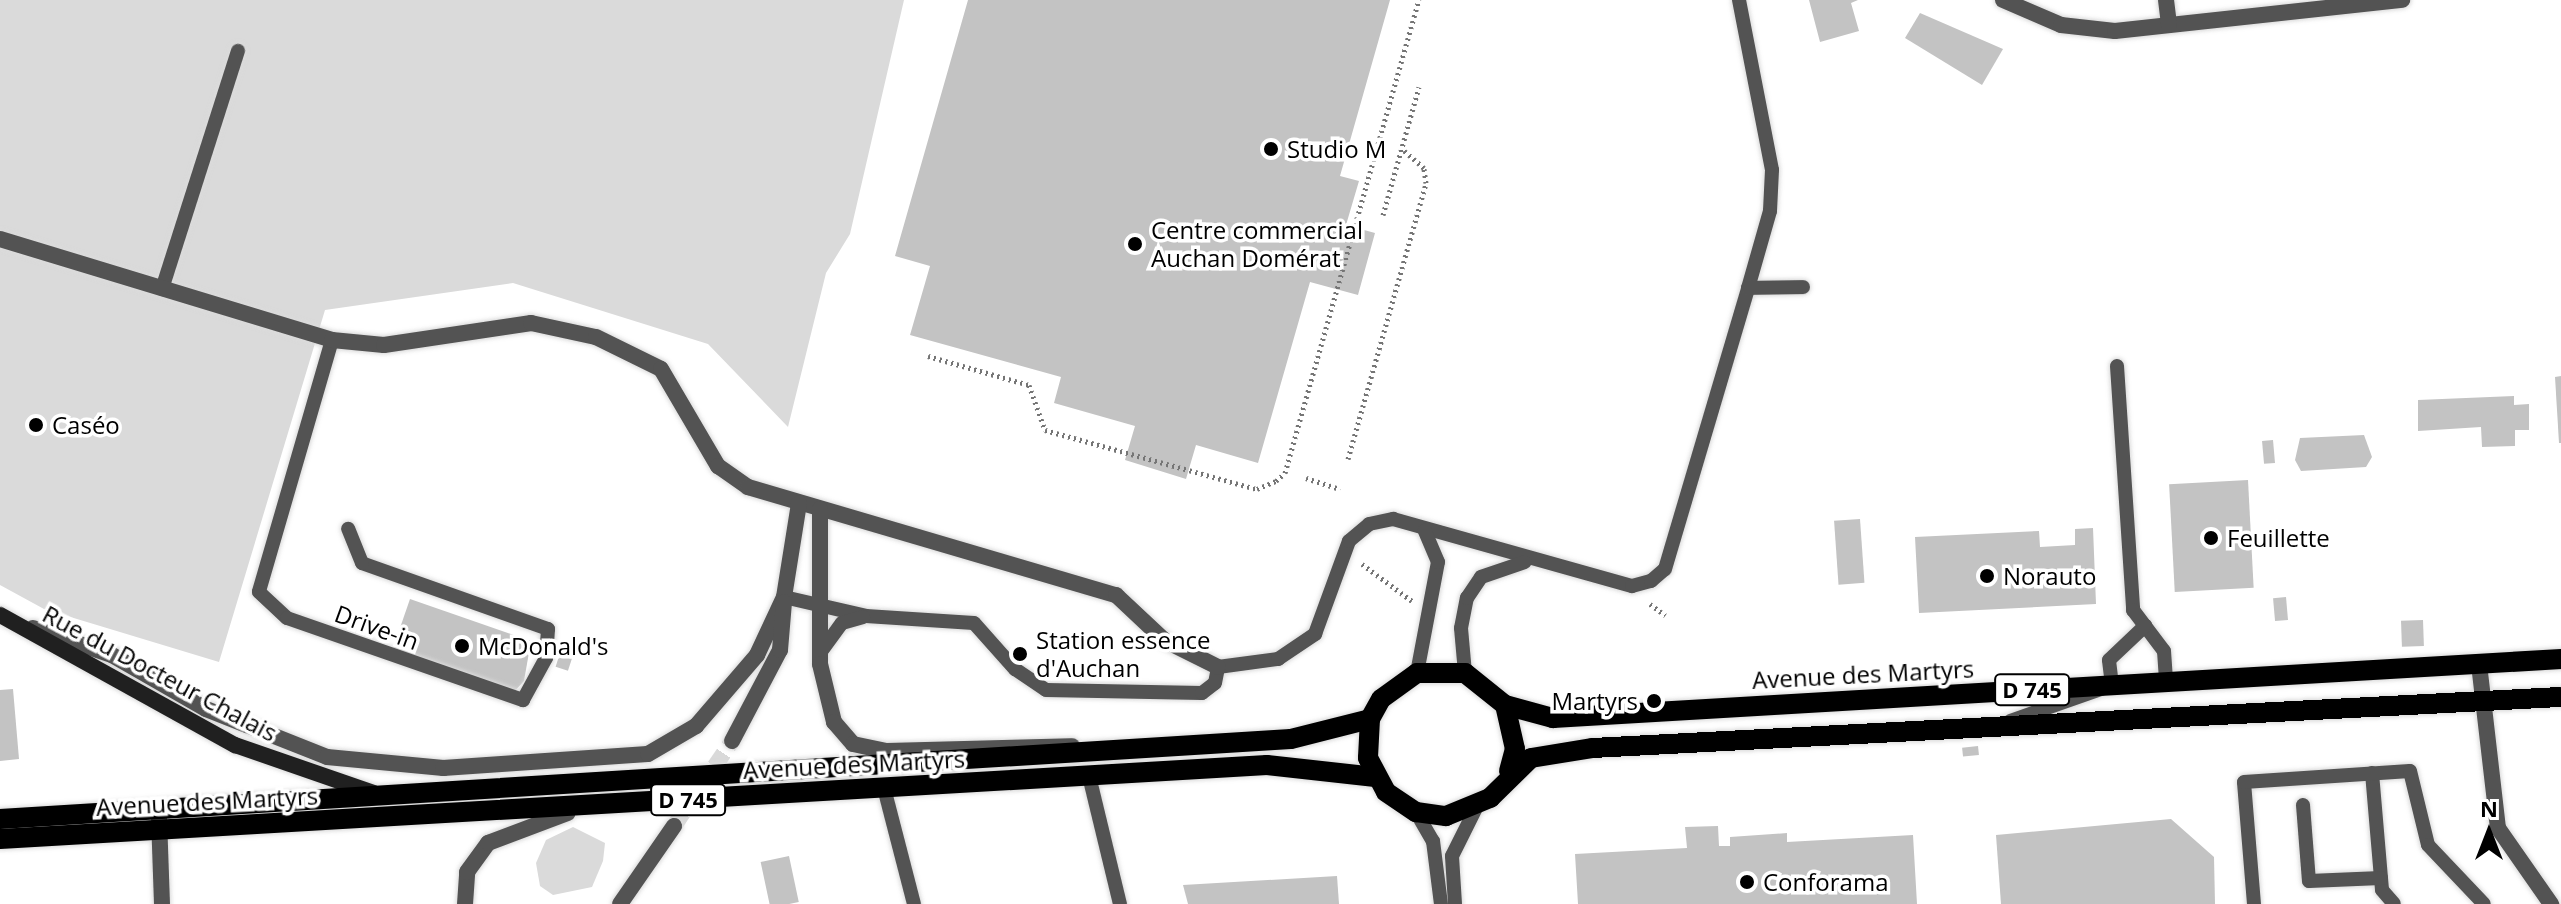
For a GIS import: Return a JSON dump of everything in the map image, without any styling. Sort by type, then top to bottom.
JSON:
[{"type":"main road","name":"Rue du Docteur Chalais","points":[[2,617],[235,745],[391,798]]},
{"type":"main road","name":"Avenue des Martyrs","points":[[1505,705],[1553,718],[2561,659]]},
{"type":"main road","points":[[1417,673],[1465,673],[1505,705],[1515,749],[1509,771],[1476,808],[1446,816],[1416,812],[1375,777],[1370,719],[1389,691],[1417,673]]},
{"type":"main road","name":"D 745","points":[[1509,771],[1531,758],[1593,748],[2006,722],[2561,697]]},
{"type":"main road","name":"Avenue des Martyrs","points":[[0,839],[391,798],[1291,739],[1370,719]]},
{"type":"main road","name":"Avenue des Martyrs","points":[[0,819],[159,821],[620,803],[1267,765],[1375,777]]},
{"type":"street","points":[[2003,0],[2061,25],[2115,31],[2402,0]]},
{"type":"street","points":[[2166,0],[2169,25]]},
{"type":"street","points":[[0,239],[332,340],[384,345],[531,323],[596,337],[661,369],[718,466],[748,487],[1116,595],[1164,640],[1218,667]]},
{"type":"street","points":[[732,741],[780,650],[784,597],[799,503]]},
{"type":"street","points":[[820,509],[820,653],[831,714],[853,744],[885,751],[1045,743],[1109,751]]},
{"type":"street","points":[[2,617],[112,655],[206,709],[327,757],[443,768],[648,754],[677,743],[757,655],[784,597]]},
{"type":"street","points":[[2479,664],[2498,828],[2543,901]]},
{"type":"street","points":[[465,904],[467,872],[503,832],[620,803]]},
{"type":"street","points":[[159,821],[162,904]]},
{"type":"street","points":[[620,904],[674,826]]},
{"type":"lane","points":[[784,597],[866,616],[974,623],[1015,669],[1046,690],[1202,693],[1215,683],[1218,667],[1278,659],[1315,634],[1357,531],[1393,519],[1425,531],[1632,586],[1665,569],[1770,211],[1772,170],[1739,0]]},
{"type":"lane","points":[[162,289],[238,51]]},
{"type":"lane","points":[[1748,288],[1803,287]]},
{"type":"lane","name":"Drive-in","points":[[332,340],[258,575],[269,607],[523,700],[546,658],[548,629],[362,563],[348,529]]},
{"type":"lane","points":[[2117,366],[2133,610],[2164,651],[2166,682]]},
{"type":"lane","points":[[1417,673],[1438,562],[1425,531]]},
{"type":"lane","points":[[1465,673],[1461,628],[1467,598],[1481,577],[1534,560]]},
{"type":"lane","points":[[820,653],[842,623],[866,616]]},
{"type":"lane","points":[[2006,722],[2112,685],[2109,660],[2145,626]]},
{"type":"lane","points":[[2254,904],[2244,782],[2410,771],[2428,845],[2484,904]]},
{"type":"lane","points":[[2372,773],[2381,878],[2394,904]]},
{"type":"lane","points":[[1089,776],[1120,904]]},
{"type":"lane","points":[[884,788],[914,904]]},
{"type":"lane","points":[[2303,805],[2309,881],[2381,878]]},
{"type":"lane","points":[[1455,904],[1452,856],[1476,808]]},
{"type":"lane","points":[[1416,812],[1433,841],[1441,904]]},
{"type":"path","points":[[928,356],[1029,385],[1045,430],[1257,489],[1276,481],[1285,473],[1419,0]]},
{"type":"path","points":[[1383,215],[1419,87]]},
{"type":"path","points":[[1348,459],[1426,183],[1424,168],[1402,149]]},
{"type":"path","points":[[1306,478],[1340,489]]},
{"type":"path","points":[[1352,556],[1420,606]]},
{"type":"path","points":[[1650,604],[1665,615]]},
{"type":"shaded area","points":[[0,0],[904,0],[850,234],[826,273],[788,427],[708,344],[513,283],[325,310],[219,662],[44,609],[0,585]]},
{"type":"shaded area","points":[[573,827],[605,843],[603,861],[592,887],[553,895],[540,886],[536,863],[546,840]]},
{"type":"building","name":"Centre commercial Auchan Domérat","points":[[968,0],[1390,0],[1340,176],[1359,181],[1346,225],[1375,233],[1358,295],[1310,282],[1258,463],[1196,445],[1186,479],[1125,460],[1135,426],[1054,403],[1061,377],[910,335],[930,266],[895,256]]},
{"type":"building","points":[[1809,0],[1858,0],[1851,3],[1859,31],[1820,42]]},
{"type":"building","points":[[1920,13],[2003,49],[1982,85],[1905,38]]},
{"type":"building","points":[[2561,376],[2561,443],[2559,443],[2555,377]]},
{"type":"building","points":[[2514,396],[2514,405],[2529,404],[2529,430],[2515,430],[2515,446],[2482,447],[2481,427],[2418,431],[2418,400]]},
{"type":"building","points":[[2364,435],[2372,457],[2366,467],[2301,471],[2295,460],[2300,438]]},
{"type":"building","points":[[2273,440],[2275,463],[2264,464],[2262,441]]},
{"type":"building","name":"Feuillette","points":[[2248,480],[2254,588],[2175,592],[2169,484]]},
{"type":"building","points":[[1860,519],[1864,583],[1839,585],[1834,521]]},
{"type":"building","points":[[2093,528],[2096,604],[1919,613],[1915,537],[2039,531],[2040,547],[2075,545],[2075,529]]},
{"type":"building","points":[[2286,597],[2288,620],[2275,621],[2273,598]]},
{"type":"building","name":"McDonald's","points":[[410,599],[531,641],[524,681],[513,693],[392,651]]},
{"type":"building","points":[[2423,620],[2424,646],[2402,647],[2401,621]]},
{"type":"building","points":[[563,644],[575,648],[568,671],[556,667]]},
{"type":"building","points":[[13,689],[19,759],[0,761],[0,690]]},
{"type":"building","points":[[1978,746],[1979,755],[1963,757],[1962,748]]},
{"type":"building","points":[[2171,819],[2214,857],[2215,904],[2001,904],[1996,835]]},
{"type":"building","name":"Conforama","points":[[1718,826],[1719,846],[1730,846],[1730,837],[1787,833],[1787,842],[1913,835],[1917,904],[1578,904],[1575,854],[1687,848],[1685,827]]},
{"type":"building","points":[[789,856],[799,902],[770,904],[761,862]]},
{"type":"building","points":[[1337,876],[1339,904],[1188,904],[1183,885]]},
{"type":"tunnel","points":[[674,826],[732,741]]},
{"type":"place","name":"Studio M","points":[[1271,149]]},
{"type":"place","name":"Centre commercial Auchan Domérat","points":[[1135,244]]},
{"type":"place","name":"Caséo","points":[[36,425]]},
{"type":"place","name":"Feuillette","points":[[2211,538]]},
{"type":"place","name":"Norauto","points":[[1987,576]]},
{"type":"place","name":"McDonald's","points":[[462,646]]},
{"type":"place","name":"Station essence d'Auchan","points":[[1020,654]]},
{"type":"place","name":"Martyrs","points":[[1654,701]]},
{"type":"place","name":"Conforama","points":[[1747,882]]}]
